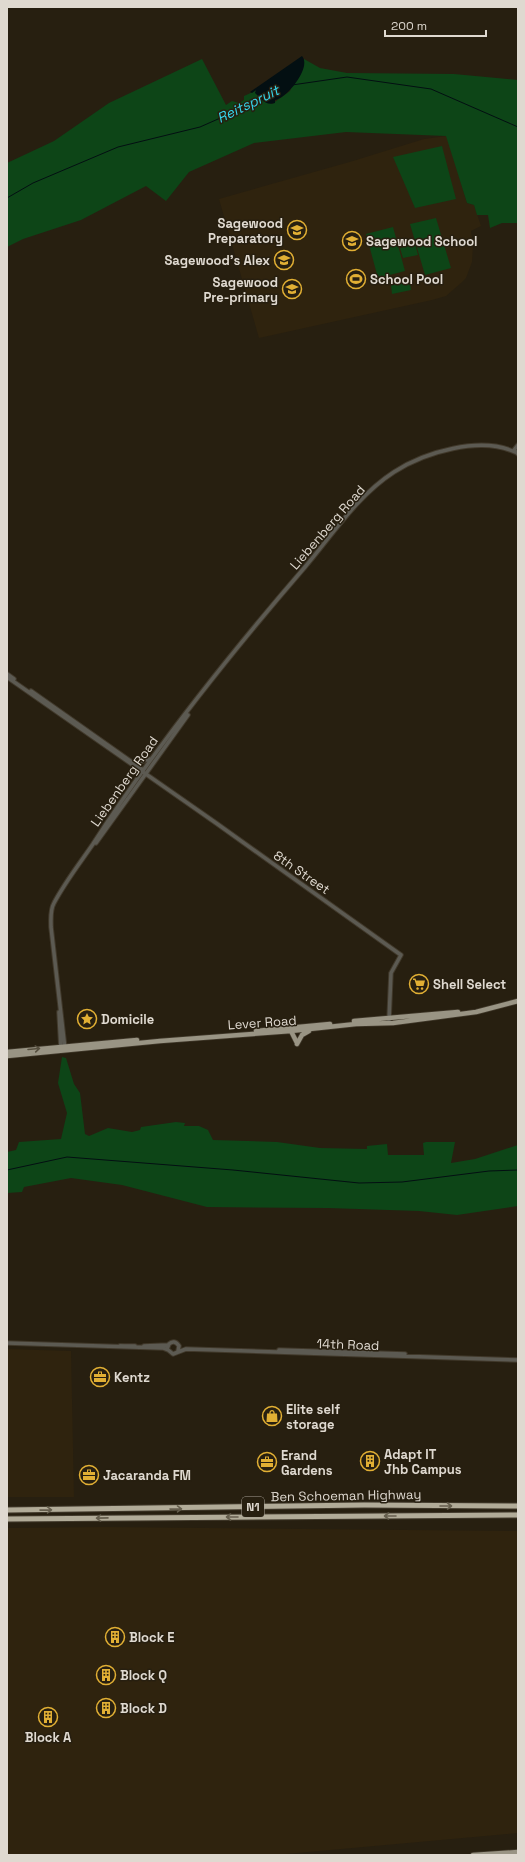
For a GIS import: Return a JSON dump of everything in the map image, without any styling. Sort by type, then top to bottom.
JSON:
[{"type":"highway","name":"Ben Schoeman Highway","points":[[7,1510],[364,1505],[518,1505]]},
{"type":"highway","name":"Ben Schoeman Highway","points":[[7,1519],[518,1516]]},
{"type":"main road","name":"Lever Road","points":[[7,1052],[63,1049],[160,1040],[291,1032],[475,1010],[518,1000]]},
{"type":"main road","name":"Lever Road","points":[[7,1056],[63,1049],[210,1035],[390,1021]]},
{"type":"main road","points":[[291,1032],[297,1044],[303,1034],[313,1029]]},
{"type":"main road","points":[[473,1855],[518,1852]]},
{"type":"street","name":"Liebenberg Road","points":[[63,1049],[51,913],[54,903],[150,759],[254,626],[352,509],[379,483],[394,472],[419,459],[436,453],[472,446],[506,448],[517,446]]},
{"type":"street","points":[[516,453],[517,446]]},
{"type":"street","name":"Liebenberg Road","points":[[506,448],[516,453]]},
{"type":"street","name":"8th Street","points":[[7,675],[401,955],[391,973],[390,1021]]},
{"type":"street","name":"Liebenberg Road","points":[[76,869],[205,689]]},
{"type":"street","points":[[135,780],[137,774],[133,764],[150,759]]},
{"type":"street","points":[[7,1343],[163,1348],[173,1354],[178,1351],[179,1346],[174,1342],[168,1344],[115,1346]]},
{"type":"street","points":[[168,1344],[168,1350]]},
{"type":"street","name":"14th Road","points":[[179,1346],[518,1359]]},
{"type":"street","name":"14th Road","points":[[178,1351],[186,1349],[518,1359]]},
{"type":"shaded area","name":"Reitspruit","points":[[302,56],[304,67],[297,81],[286,94],[275,100],[275,103],[266,103],[255,93],[256,90],[252,93],[250,92]]},
{"type":"shaded area","name":"Sagewood School","points":[[447,136],[467,203],[474,205],[481,226],[471,231],[473,245],[472,262],[466,278],[446,296],[259,338],[219,199],[424,139]]},
{"type":"shaded area","points":[[7,1349],[71,1351],[74,1497],[7,1497]]},
{"type":"shaded area","points":[[105,1527],[518,1531],[518,1833],[286,1854],[7,1855],[7,1528]]},
{"type":"green space","name":"Reitspruit","points":[[202,59],[226,105],[232,101],[239,103],[244,100],[244,96],[257,90],[272,104],[290,91],[304,59],[320,68],[347,73],[454,74],[518,80],[518,223],[502,223],[490,228],[488,215],[477,215],[474,205],[467,203],[446,136],[346,132],[254,143],[189,172],[166,201],[146,186],[81,220],[23,239],[7,247],[7,163],[54,141],[109,103]]},
{"type":"green space","points":[[442,146],[456,199],[415,208],[393,157]]},
{"type":"green space","points":[[436,218],[451,268],[425,275],[410,224]]},
{"type":"green space","points":[[393,227],[405,271],[378,278],[366,234]]},
{"type":"green space","points":[[415,244],[418,255],[403,258],[400,248]]},
{"type":"green space","points":[[410,281],[411,290],[392,294],[391,285]]},
{"type":"green space","points":[[62,1057],[66,1058],[74,1084],[80,1093],[85,1134],[89,1136],[108,1128],[132,1132],[140,1130],[141,1127],[176,1122],[185,1123],[184,1126],[199,1126],[208,1130],[213,1140],[277,1142],[320,1148],[367,1149],[367,1146],[387,1144],[388,1155],[424,1155],[423,1143],[455,1142],[451,1163],[475,1159],[518,1145],[518,1206],[457,1215],[419,1211],[328,1208],[207,1207],[122,1185],[71,1178],[24,1187],[22,1192],[7,1193],[7,1152],[16,1150],[19,1142],[61,1139],[67,1113],[58,1083]]},
{"type":"waterway","name":"Reitspruit","points":[[292,85],[347,77],[431,89],[518,127]]},
{"type":"waterway","name":"Reitspruit","points":[[7,198],[33,183],[118,147],[200,127],[261,100]]},
{"type":"waterway","points":[[7,1170],[67,1157],[233,1170],[359,1183],[402,1182],[489,1171],[518,1170]]},
{"type":"place","name":"Sagewood Preparatory","points":[[297,230]]},
{"type":"place","name":"Sagewood School","points":[[352,241]]},
{"type":"place","name":"Sagewood's Alex","points":[[284,260]]},
{"type":"place","name":"School Pool","points":[[356,279]]},
{"type":"place","name":"Sagewood Pre-primary","points":[[292,289]]},
{"type":"place","name":"Shell Select","points":[[419,984]]},
{"type":"place","name":"Domicile","points":[[87,1019]]},
{"type":"place","name":"Kentz","points":[[100,1377]]},
{"type":"place","name":"Elite self storage","points":[[272,1416]]},
{"type":"place","name":"Adapt IT Jhb Campus","points":[[370,1461]]},
{"type":"place","name":"Erand Gardens","points":[[267,1462]]},
{"type":"place","name":"Jacaranda FM","points":[[89,1475]]},
{"type":"place","name":"Block E","points":[[115,1637]]},
{"type":"place","name":"Block Q","points":[[106,1675]]},
{"type":"place","name":"Block D","points":[[106,1708]]},
{"type":"place","name":"Block A","points":[[48,1717]]}]
